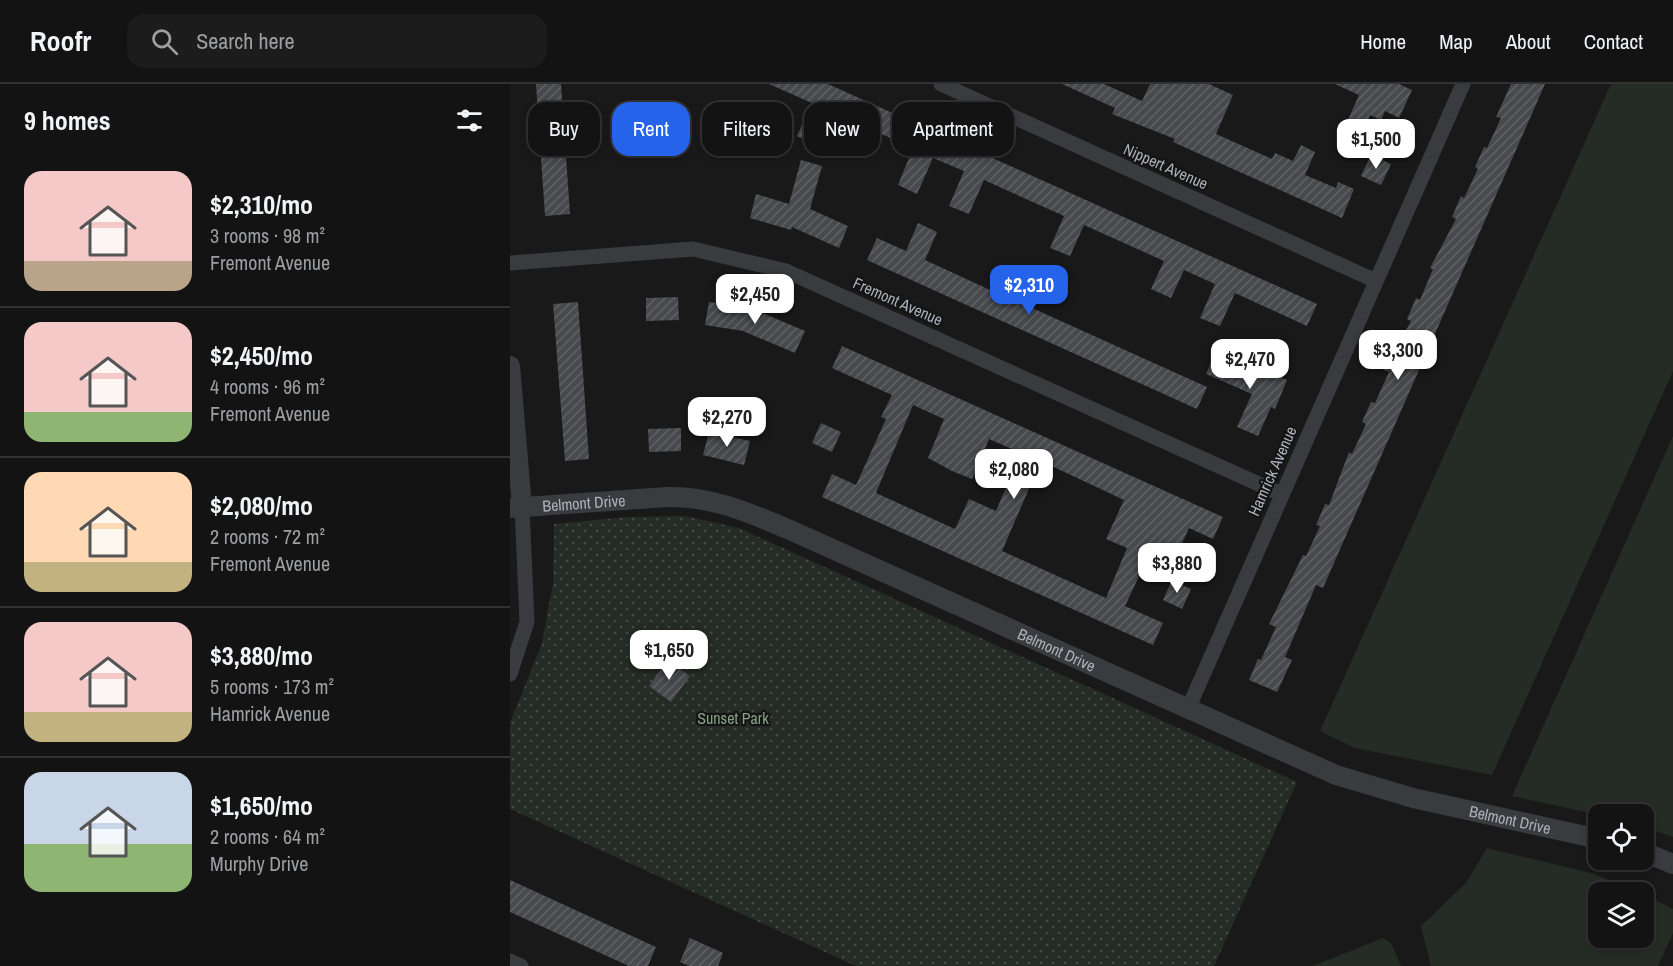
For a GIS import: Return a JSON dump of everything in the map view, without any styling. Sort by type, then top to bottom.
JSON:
[{"type":"street","name":"Nippert Avenue","points":[[941,84],[1376,282]]},
{"type":"street","name":"Hamrick Avenue","points":[[1188,710],[1463,84]]},
{"type":"street","name":"Fremont Avenue","points":[[510,263],[693,249],[786,271],[1281,494]]},
{"type":"street","points":[[510,366],[516,507],[527,622],[510,674]]},
{"type":"street","name":"Belmont Drive","points":[[516,507],[683,497],[724,504],[801,535],[1336,775],[1375,788],[1588,836]]},
{"type":"street","points":[[1654,856],[1673,864]]},
{"type":"street","points":[[510,961],[521,966]]},
{"type":"green space","points":[[1611,84],[1673,84],[1673,371],[1492,775],[1355,748],[1320,731]]},
{"type":"green space","points":[[1673,436],[1673,837],[1654,830],[1654,804],[1588,804],[1588,813],[1512,796]]},
{"type":"green space","name":"Sunset Park","points":[[685,516],[739,528],[1297,782],[1214,966],[856,966],[510,809],[510,723],[542,643],[553,583],[554,524],[627,517]]},
{"type":"green space","points":[[1487,848],[1591,873],[1614,882],[1588,882],[1588,948],[1654,948],[1654,899],[1673,909],[1673,933],[1658,966],[1431,966],[1421,926],[1466,883]]},
{"type":"green space","points":[[1383,938],[1391,943],[1401,966],[1313,966]]},
{"type":"building","points":[[536,84],[561,84],[562,102],[537,102]]},
{"type":"building","points":[[769,84],[828,84],[868,102],[810,102]]},
{"type":"building","points":[[1062,84],[1104,84],[1142,101],[1150,84],[1209,84],[1233,95],[1216,134],[1272,159],[1275,153],[1293,161],[1301,145],[1315,152],[1305,175],[1336,188],[1338,182],[1354,189],[1342,218],[1173,142],[1175,139],[1112,114],[1115,108]]},
{"type":"building","points":[[1335,84],[1399,84],[1412,90],[1399,118],[1385,111],[1381,120],[1370,115],[1359,139],[1343,131],[1359,95]]},
{"type":"building","points":[[1511,84],[1545,84],[1323,588],[1316,585],[1285,657],[1292,660],[1277,692],[1249,680],[1276,627],[1269,624],[1303,555],[1306,556],[1320,526],[1316,525],[1325,504],[1329,505],[1349,452],[1352,454],[1366,424],[1362,422],[1371,402],[1375,403],[1389,372],[1384,370],[1411,321],[1407,319],[1416,298],[1420,300],[1433,269],[1430,268],[1456,219],[1452,217],[1461,196],[1464,198],[1478,169],[1475,167],[1484,147],[1487,148],[1501,118],[1496,117]]},
{"type":"building","points":[[880,107],[892,113],[892,139],[880,133]]},
{"type":"building","points":[[804,121],[804,139],[797,136]]},
{"type":"building","points":[[1371,155],[1391,164],[1381,185],[1361,176]]},
{"type":"building","points":[[541,156],[566,156],[570,214],[545,216]]},
{"type":"building","points":[[910,156],[988,156],[1317,304],[1307,326],[1235,293],[1220,326],[1200,318],[1215,284],[1184,270],[1171,298],[1151,289],[1164,261],[1084,225],[1070,256],[1050,248],[1064,216],[984,180],[969,214],[949,206],[964,171],[933,158],[917,194],[898,185]]},
{"type":"building","points":[[801,160],[822,166],[810,209],[848,226],[839,248],[792,227],[791,230],[750,218],[756,194],[789,204]]},
{"type":"building","points":[[918,223],[937,232],[925,260],[1001,295],[1013,267],[1033,276],[1021,303],[1207,387],[1197,409],[867,260],[877,238],[906,251]]},
{"type":"building","points":[[678,297],[679,320],[646,321],[646,298]]},
{"type":"building","points":[[578,302],[589,459],[565,461],[553,304]]},
{"type":"building","points":[[709,302],[751,308],[805,331],[795,353],[743,331],[705,325]]},
{"type":"building","points":[[842,346],[1223,517],[1213,539],[1189,528],[1171,567],[1148,557],[1125,606],[1163,623],[1153,645],[822,497],[832,474],[856,485],[886,419],[881,417],[892,395],[832,368]],"holes":[[[913,405],[944,419],[928,458],[952,471],[972,479],[989,439],[1021,453],[996,511],[969,499],[955,529],[876,493]],[[1041,461],[1124,500],[1106,539],[1127,548],[1106,598],[1002,551]]]},
{"type":"building","points":[[1215,354],[1261,374],[1263,369],[1287,380],[1275,409],[1271,407],[1258,436],[1237,427],[1252,394],[1206,374]]},
{"type":"building","points":[[821,423],[841,432],[832,452],[812,443]]},
{"type":"building","points":[[681,428],[681,451],[649,452],[648,429]]},
{"type":"building","points":[[709,432],[750,441],[744,465],[703,455]]},
{"type":"building","points":[[1172,580],[1191,589],[1182,609],[1163,600]]},
{"type":"building","points":[[668,660],[690,676],[671,702],[649,686]]},
{"type":"building","points":[[510,880],[656,947],[648,966],[629,966],[510,912]]},
{"type":"building","points":[[690,938],[723,953],[718,966],[689,966],[680,962]]}]
